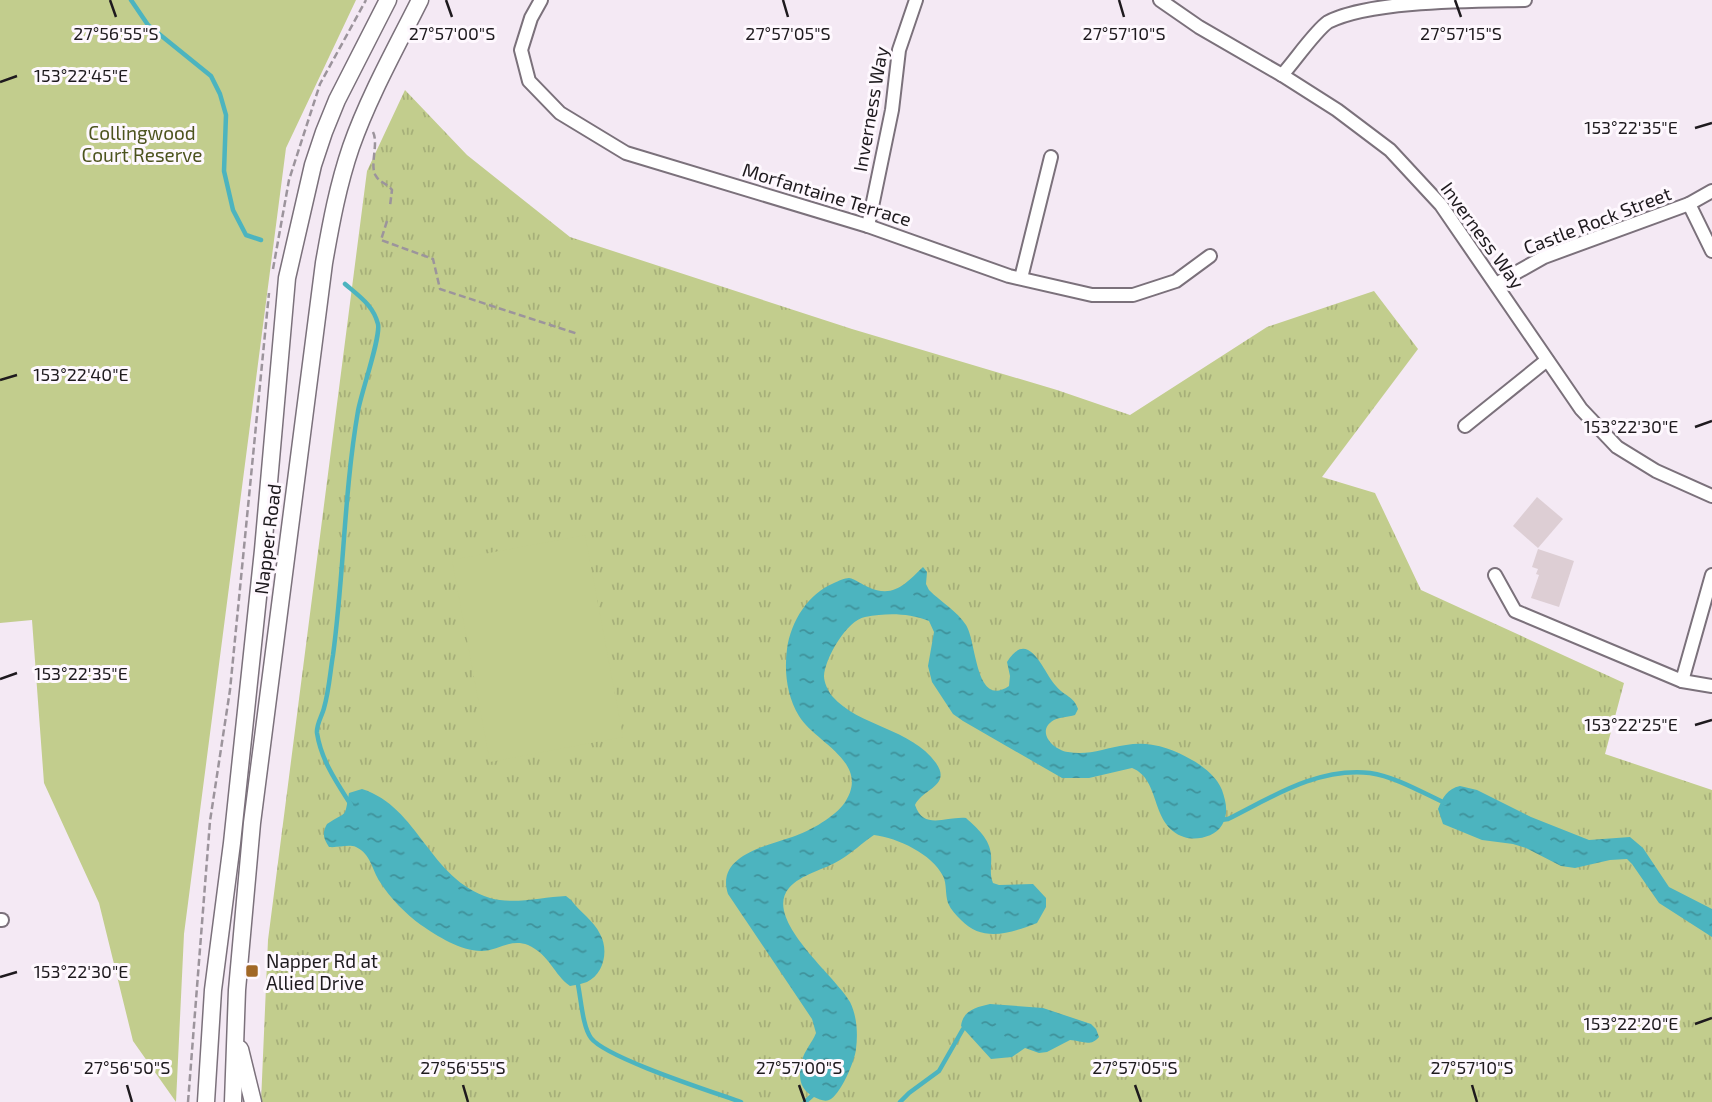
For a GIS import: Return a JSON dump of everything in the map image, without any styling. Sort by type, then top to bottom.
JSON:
[{"type":"main road","name":"Napper Road","points":[[206,1102],[213,990],[232,843],[263,550],[286,278],[313,165],[337,100],[388,0]]},
{"type":"main road","name":"Napper Road","points":[[233,1102],[235,1030],[252,823],[324,263],[337,194],[352,145],[388,63],[420,0]]},
{"type":"main road","points":[[235,1030],[253,1102]]},
{"type":"street","name":"Morfantaine Terrace","points":[[541,0],[531,18],[521,50],[529,81],[560,113],[626,153],[868,226],[1021,278],[1092,295],[1133,295],[1176,281],[1210,256]]},
{"type":"street","name":"Inverness Way","points":[[868,226],[892,110],[899,50],[916,0]]},
{"type":"street","name":"Inverness Way","points":[[1160,0],[1199,27],[1337,110],[1390,150],[1441,205],[1581,409],[1617,447],[1656,471],[1712,496]]},
{"type":"street","points":[[1282,75],[1327,23],[1356,10],[1388,3],[1525,0]]},
{"type":"street","points":[[1021,278],[1051,157]]},
{"type":"street","name":"Castle Rock Street","points":[[1496,285],[1544,257],[1689,204],[1712,191]]},
{"type":"street","points":[[1689,204],[1712,251]]},
{"type":"street","points":[[1465,426],[1547,360]]},
{"type":"street","points":[[1495,575],[1515,611],[1682,681],[1712,686]]},
{"type":"street","points":[[1682,681],[1712,575]]},
{"type":"path","points":[[371,130],[376,136],[374,172],[376,177],[392,190],[390,206]]},
{"type":"path","points":[[387,221],[381,240],[433,259],[440,289],[578,334]]},
{"type":"green space","name":"Collingwood Court Reserve","points":[[0,0],[356,0],[286,148],[184,934],[176,1102],[133,1041],[99,903],[44,783],[32,620],[0,623]]},
{"type":"green space","points":[[405,90],[467,155],[570,237],[852,329],[1057,390],[1130,415],[1267,327],[1374,291],[1418,349],[1322,477],[1375,493],[1421,590],[1624,683],[1605,754],[1712,790],[1712,1102],[261,1102],[268,940],[367,171]]},
{"type":"green space","points":[[585,535],[623,737],[490,762],[452,560]]},
{"type":"water","points":[[923,567],[927,572],[926,584],[929,590],[966,625],[979,670],[989,689],[998,691],[1009,686],[1007,662],[1015,652],[1022,649],[1035,656],[1056,686],[1074,701],[1078,709],[1075,715],[1056,719],[1046,729],[1052,744],[1062,751],[1075,753],[1135,744],[1160,746],[1176,752],[1201,765],[1217,781],[1225,799],[1226,816],[1219,829],[1205,837],[1184,837],[1165,823],[1148,782],[1132,768],[1089,778],[1062,778],[953,714],[932,682],[928,666],[934,632],[929,621],[897,614],[858,620],[844,632],[825,668],[825,684],[831,694],[856,715],[913,742],[925,751],[936,763],[940,777],[934,787],[915,805],[919,813],[930,820],[966,818],[988,844],[993,883],[1033,884],[1046,898],[1046,907],[1037,923],[1027,927],[1007,933],[978,932],[961,920],[951,908],[943,876],[931,861],[903,843],[874,835],[840,860],[794,883],[783,901],[785,915],[804,947],[843,991],[850,1002],[856,1025],[856,1049],[850,1069],[838,1092],[829,1100],[823,1100],[805,1090],[800,1077],[803,1057],[816,1033],[812,1019],[728,894],[726,881],[735,862],[766,845],[796,836],[818,825],[843,805],[851,790],[851,777],[847,766],[799,716],[789,692],[786,675],[787,649],[792,628],[802,610],[816,594],[842,580],[849,578],[877,590],[892,590],[905,584]]},
{"type":"water","points":[[1460,786],[1477,790],[1531,817],[1589,840],[1630,837],[1643,848],[1669,887],[1712,909],[1712,937],[1659,903],[1627,859],[1575,868],[1561,866],[1526,848],[1482,840],[1443,824],[1438,809],[1449,791]]},
{"type":"water","points":[[362,789],[381,798],[397,811],[438,860],[469,889],[490,898],[508,901],[566,896],[594,925],[603,940],[601,968],[587,982],[570,986],[542,954],[528,945],[515,943],[481,951],[473,950],[449,942],[415,921],[389,894],[361,850],[353,846],[329,847],[325,841],[327,824],[344,813],[349,793]]},
{"type":"water","points":[[990,1004],[1043,1008],[1091,1024],[1099,1037],[1089,1043],[1070,1040],[1047,1052],[1039,1053],[1025,1048],[1012,1057],[991,1059],[961,1026],[968,1013]]},
{"type":"building","points":[[1537,497],[1563,519],[1538,548],[1513,526]]},
{"type":"building","points":[[1538,549],[1574,561],[1559,607],[1531,598],[1539,575],[1536,574],[1538,569],[1532,567]]},
{"type":"waterway","points":[[131,0],[148,25],[211,76],[226,115],[224,171],[233,210],[246,235],[261,240]]},
{"type":"waterway","points":[[345,284],[369,306],[376,317],[378,331],[358,411],[333,655],[327,695],[317,730],[326,762],[351,805]]},
{"type":"waterway","points":[[1221,820],[1314,779],[1351,772],[1389,778],[1445,803]]},
{"type":"waterway","points":[[577,980],[588,1033],[601,1046],[661,1074],[741,1102]]},
{"type":"waterway","points":[[900,1102],[939,1071],[963,1029]]},
{"type":"waterway","points":[[805,1102],[815,1093]]},
{"type":"place","name":"Napper Rd at Allied Drive","points":[[252,971]]}]
